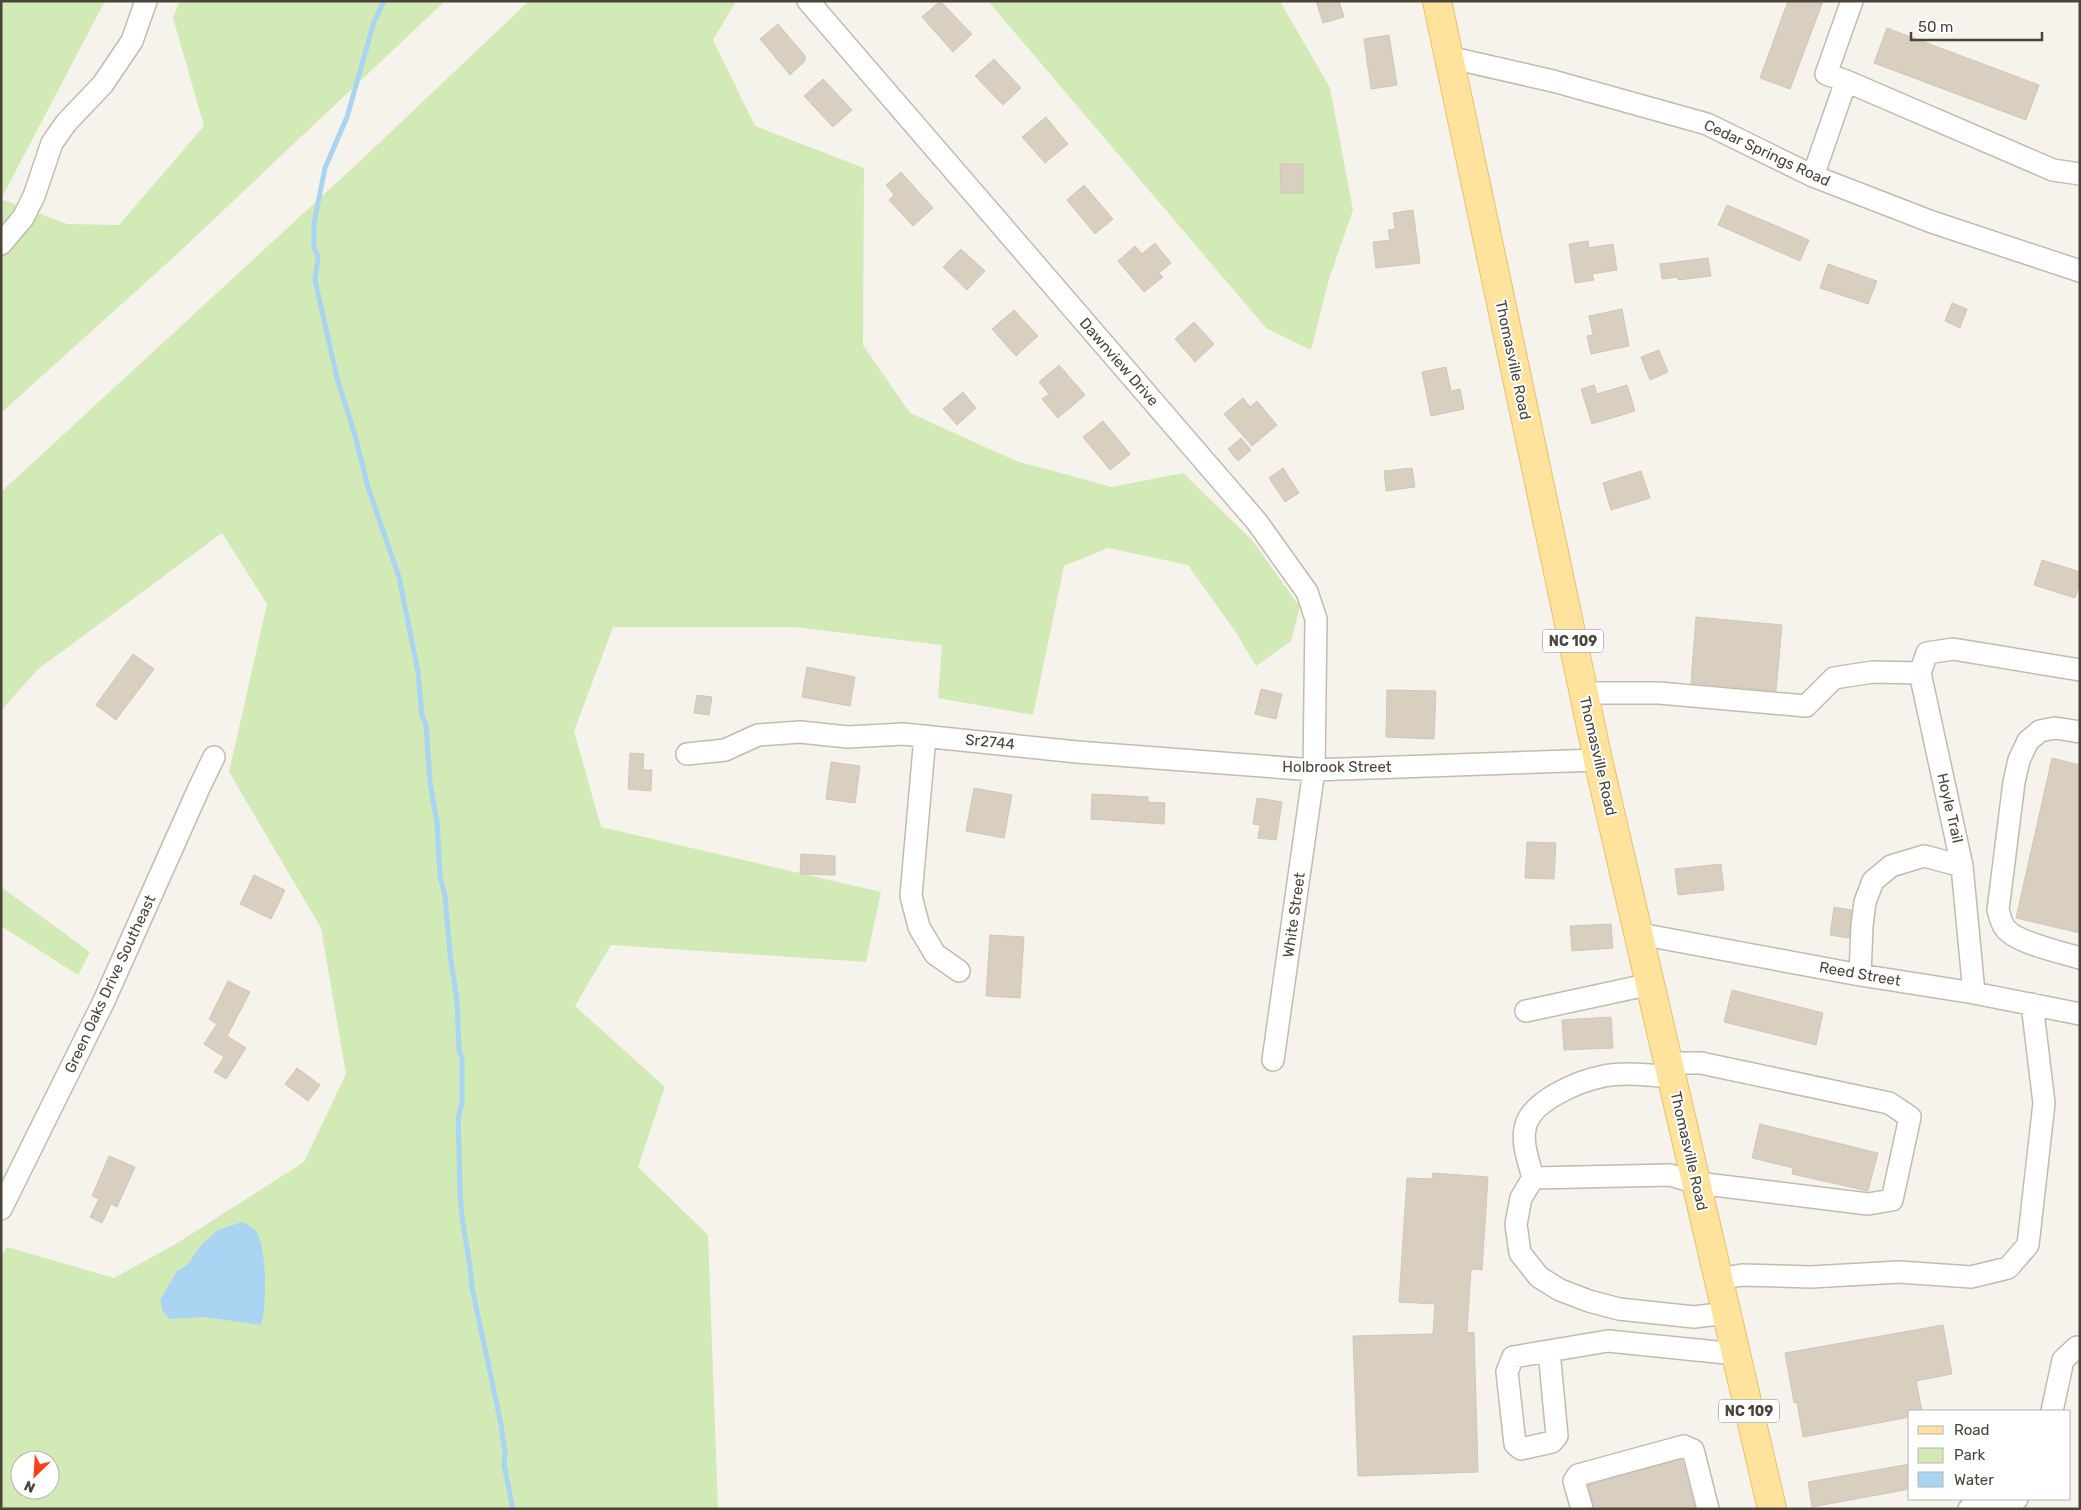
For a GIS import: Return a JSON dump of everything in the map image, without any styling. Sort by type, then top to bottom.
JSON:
[{"type":"main road","name":"Thomasville Road","points":[[1437,1],[1598,760],[1640,934],[1772,1509]]},
{"type":"street","points":[[1,244],[23,218],[34,196],[52,143],[66,123],[103,84],[132,41],[146,1]]},
{"type":"street","name":"Dawnview Drive","points":[[808,1],[1257,522],[1307,592],[1316,619],[1314,770]]},
{"type":"street","points":[[1852,1],[1826,74],[2053,170],[2080,174]]},
{"type":"street","name":"Cedar Springs Road","points":[[1448,57],[1553,80],[1707,124],[1813,176],[1932,222],[2080,271]]},
{"type":"street","points":[[1813,176],[1846,81]]},
{"type":"street","points":[[1584,693],[1659,693],[1806,706],[1823,692],[1834,678],[1873,672],[1920,674],[1927,653],[1953,649],[2080,670]]},
{"type":"street","name":"Hoyle Trail","points":[[1920,674],[1962,866],[1974,993]]},
{"type":"street","points":[[2080,732],[2055,728],[2040,731],[2028,741],[2019,760],[2014,782],[1998,910],[2002,923],[2010,933],[2035,944],[2080,958]]},
{"type":"street","name":"Sr2744","points":[[688,754],[725,750],[758,734],[800,732],[848,737],[903,734],[1077,752]]},
{"type":"street","points":[[924,736],[911,896],[918,927],[936,954],[958,971]]},
{"type":"street","name":"Holbrook Street","points":[[1077,752],[1314,770],[1598,760]]},
{"type":"street","name":"Green Oaks Drive Southeast","points":[[1,1209],[104,1001],[198,788],[214,757]]},
{"type":"street","name":"White Street","points":[[1274,1060],[1314,770]]},
{"type":"street","points":[[1860,975],[1865,902],[1873,881],[1891,866],[1924,856],[1962,866]]},
{"type":"street","points":[[1965,896],[2000,893]]},
{"type":"street","name":"Reed Street","points":[[1640,934],[1860,975],[1974,993],[2080,1014]]},
{"type":"street","points":[[1526,1011],[1651,984]]},
{"type":"street","points":[[1719,1279],[1742,1275],[1812,1277],[1900,1272],[1971,1277],[2008,1268],[2028,1245],[2044,1103],[2032,1004]]},
{"type":"street","points":[[1533,1178],[1670,1175],[1697,1183],[1868,1204],[1892,1200],[1910,1117],[1888,1103],[1701,1063],[1649,1075],[1605,1076],[1567,1087],[1537,1107],[1525,1128],[1525,1148],[1533,1178],[1521,1198],[1516,1224],[1520,1253],[1539,1277],[1560,1290],[1589,1301],[1619,1309],[1694,1317],[1727,1313]]},
{"type":"street","points":[[1549,1351],[1608,1341],[1736,1354]]},
{"type":"street","points":[[2052,1410],[2063,1360],[2077,1347],[2080,1348]]},
{"type":"street","points":[[1582,1509],[1574,1481],[1578,1475],[1684,1446],[1693,1450],[1708,1509]]},
{"type":"street","points":[[1969,1509],[2012,1500]]},
{"type":"green space","points":[[1,1],[105,1],[1,199]]},
{"type":"green space","points":[[180,1],[445,1],[176,255],[1,413],[1,199],[67,224],[119,225],[204,126],[173,18]]},
{"type":"green space","points":[[529,1],[736,1],[713,40],[755,126],[864,168],[863,345],[910,413],[1016,461],[1112,487],[1183,473],[1252,540],[1300,607],[1291,641],[1256,666],[1237,634],[1188,565],[1108,548],[1064,566],[1033,715],[938,698],[942,645],[794,627],[613,627],[574,731],[601,827],[881,892],[866,962],[611,945],[575,1006],[665,1087],[638,1167],[708,1235],[718,1509],[1,1509],[1,1257],[7,1247],[114,1278],[174,1245],[304,1162],[346,1074],[321,928],[229,772],[267,604],[222,533],[37,670],[1,711],[1,492],[358,163]]},
{"type":"green space","points":[[988,1],[1280,1],[1330,88],[1353,210],[1329,279],[1311,350],[1266,328]]},
{"type":"green space","points":[[1,887],[90,952],[78,975],[1,926]]},
{"type":"water","points":[[242,1222],[252,1227],[260,1239],[265,1277],[261,1325],[205,1317],[170,1319],[163,1312],[160,1300],[177,1271],[187,1265],[203,1243],[218,1230]]},
{"type":"building","points":[[940,1],[972,34],[953,52],[922,17]]},
{"type":"building","points":[[1316,1],[1339,1],[1344,17],[1323,23]]},
{"type":"building","points":[[1788,1],[1823,1],[1790,89],[1760,78]]},
{"type":"building","points":[[778,24],[805,56],[805,61],[790,75],[760,39]]},
{"type":"building","points":[[1887,28],[2039,85],[2026,120],[1874,63]]},
{"type":"building","points":[[1389,35],[1397,85],[1371,89],[1364,39]]},
{"type":"building","points":[[994,59],[1021,88],[1003,105],[975,76]]},
{"type":"building","points":[[823,79],[852,110],[833,127],[804,96]]},
{"type":"building","points":[[1046,117],[1068,144],[1045,163],[1022,137]]},
{"type":"building","points":[[1280,164],[1303,164],[1303,193],[1281,193]]},
{"type":"building","points":[[901,172],[933,208],[913,226],[889,200],[894,195],[886,185]]},
{"type":"building","points":[[1084,185],[1113,219],[1095,234],[1067,200]]},
{"type":"building","points":[[1727,205],[1809,240],[1800,261],[1718,225]]},
{"type":"building","points":[[1413,210],[1420,263],[1376,268],[1373,242],[1390,240],[1388,230],[1395,229],[1393,213]]},
{"type":"building","points":[[1588,241],[1589,248],[1613,244],[1617,270],[1592,274],[1594,280],[1575,283],[1569,244]]},
{"type":"building","points":[[1155,243],[1171,263],[1159,273],[1163,277],[1144,292],[1118,261],[1135,246],[1142,254]]},
{"type":"building","points":[[961,249],[985,271],[967,290],[943,267]]},
{"type":"building","points":[[1708,258],[1711,276],[1678,280],[1678,277],[1662,279],[1660,264]]},
{"type":"building","points":[[1828,264],[1877,281],[1868,304],[1820,288]]},
{"type":"building","points":[[1952,303],[1967,309],[1960,328],[1945,321]]},
{"type":"building","points":[[1622,309],[1629,346],[1591,354],[1587,336],[1593,335],[1589,316]]},
{"type":"building","points":[[1014,310],[1038,336],[1016,356],[992,329]]},
{"type":"building","points":[[1194,322],[1214,344],[1195,362],[1175,339]]},
{"type":"building","points":[[1659,350],[1668,372],[1650,380],[1641,357]]},
{"type":"building","points":[[1059,365],[1085,395],[1058,418],[1042,399],[1049,394],[1039,382]]},
{"type":"building","points":[[1446,367],[1451,391],[1460,389],[1464,409],[1431,416],[1422,372]]},
{"type":"building","points":[[1594,385],[1597,394],[1627,385],[1635,411],[1592,424],[1581,389]]},
{"type":"building","points":[[963,392],[976,408],[957,425],[943,409]]},
{"type":"building","points":[[1243,398],[1250,407],[1257,401],[1277,425],[1252,446],[1224,414]]},
{"type":"building","points":[[1103,421],[1130,454],[1110,470],[1083,437]]},
{"type":"building","points":[[1241,438],[1251,450],[1238,461],[1228,449]]},
{"type":"building","points":[[1283,468],[1299,493],[1285,502],[1269,478]]},
{"type":"building","points":[[1412,468],[1415,487],[1386,491],[1384,471]]},
{"type":"building","points":[[1641,471],[1650,498],[1611,510],[1603,483]]},
{"type":"building","points":[[2042,560],[2080,572],[2080,582],[2075,598],[2034,585]]},
{"type":"building","points":[[1696,617],[1782,625],[1776,691],[1691,683]]},
{"type":"building","points":[[133,654],[154,669],[116,720],[96,705]]},
{"type":"building","points":[[807,667],[855,677],[850,706],[802,697]]},
{"type":"building","points":[[1261,689],[1282,694],[1276,719],[1255,714]]},
{"type":"building","points":[[1387,690],[1436,691],[1434,739],[1386,737]]},
{"type":"building","points":[[697,695],[712,697],[709,715],[694,713]]},
{"type":"building","points":[[630,753],[644,754],[643,770],[652,770],[651,791],[628,789]]},
{"type":"building","points":[[2052,758],[2080,765],[2080,933],[2016,918]]},
{"type":"building","points":[[831,762],[860,766],[855,803],[826,799]]},
{"type":"building","points":[[974,788],[1012,795],[1004,838],[966,831]]},
{"type":"building","points":[[1092,794],[1148,797],[1148,802],[1165,803],[1164,824],[1091,819]]},
{"type":"building","points":[[1257,798],[1282,802],[1276,840],[1258,838],[1260,825],[1253,824]]},
{"type":"building","points":[[1527,842],[1556,843],[1554,879],[1525,878]]},
{"type":"building","points":[[801,854],[835,856],[835,875],[800,874]]},
{"type":"building","points":[[1721,864],[1724,890],[1678,895],[1675,869]]},
{"type":"building","points":[[254,875],[285,890],[271,919],[240,904]]},
{"type":"building","points":[[1834,907],[1851,910],[1849,938],[1830,935]]},
{"type":"building","points":[[1611,924],[1613,948],[1572,951],[1570,926]]},
{"type":"building","points":[[990,935],[1024,937],[1020,998],[986,996]]},
{"type":"building","points":[[228,981],[250,992],[227,1036],[246,1048],[226,1079],[214,1072],[224,1057],[204,1044],[217,1024],[209,1019]]},
{"type":"building","points":[[1732,990],[1823,1013],[1816,1045],[1724,1022]]},
{"type":"building","points":[[1611,1017],[1613,1048],[1564,1050],[1562,1020]]},
{"type":"building","points":[[297,1068],[320,1085],[308,1101],[285,1084]]},
{"type":"building","points":[[1760,1124],[1878,1153],[1868,1191],[1792,1174],[1793,1168],[1752,1158]]},
{"type":"building","points":[[109,1156],[135,1167],[117,1207],[111,1204],[102,1223],[90,1217],[99,1199],[92,1196]]},
{"type":"building","points":[[1433,1173],[1488,1177],[1482,1270],[1471,1269],[1467,1333],[1474,1332],[1478,1472],[1358,1476],[1353,1336],[1433,1334],[1435,1304],[1399,1302],[1407,1178],[1432,1179]]},
{"type":"building","points":[[1943,1325],[1952,1374],[1916,1381],[1922,1410],[1908,1410],[1908,1417],[1803,1437],[1797,1402],[1794,1403],[1785,1353]]},
{"type":"building","points":[[1682,1459],[1695,1509],[1594,1509],[1588,1485]]},
{"type":"building","points":[[1908,1464],[1908,1489],[1812,1507],[1808,1482]]},
{"type":"waterway","points":[[384,1],[374,22],[347,117],[325,168],[314,223],[314,248],[318,256],[315,280],[337,378],[356,439],[368,487],[399,577],[418,672],[422,716],[426,725],[430,783],[437,822],[440,876],[445,896],[450,954],[457,1000],[459,1050],[462,1059],[462,1104],[458,1127],[461,1208],[472,1288],[501,1424],[505,1453],[504,1465],[513,1509]]}]
